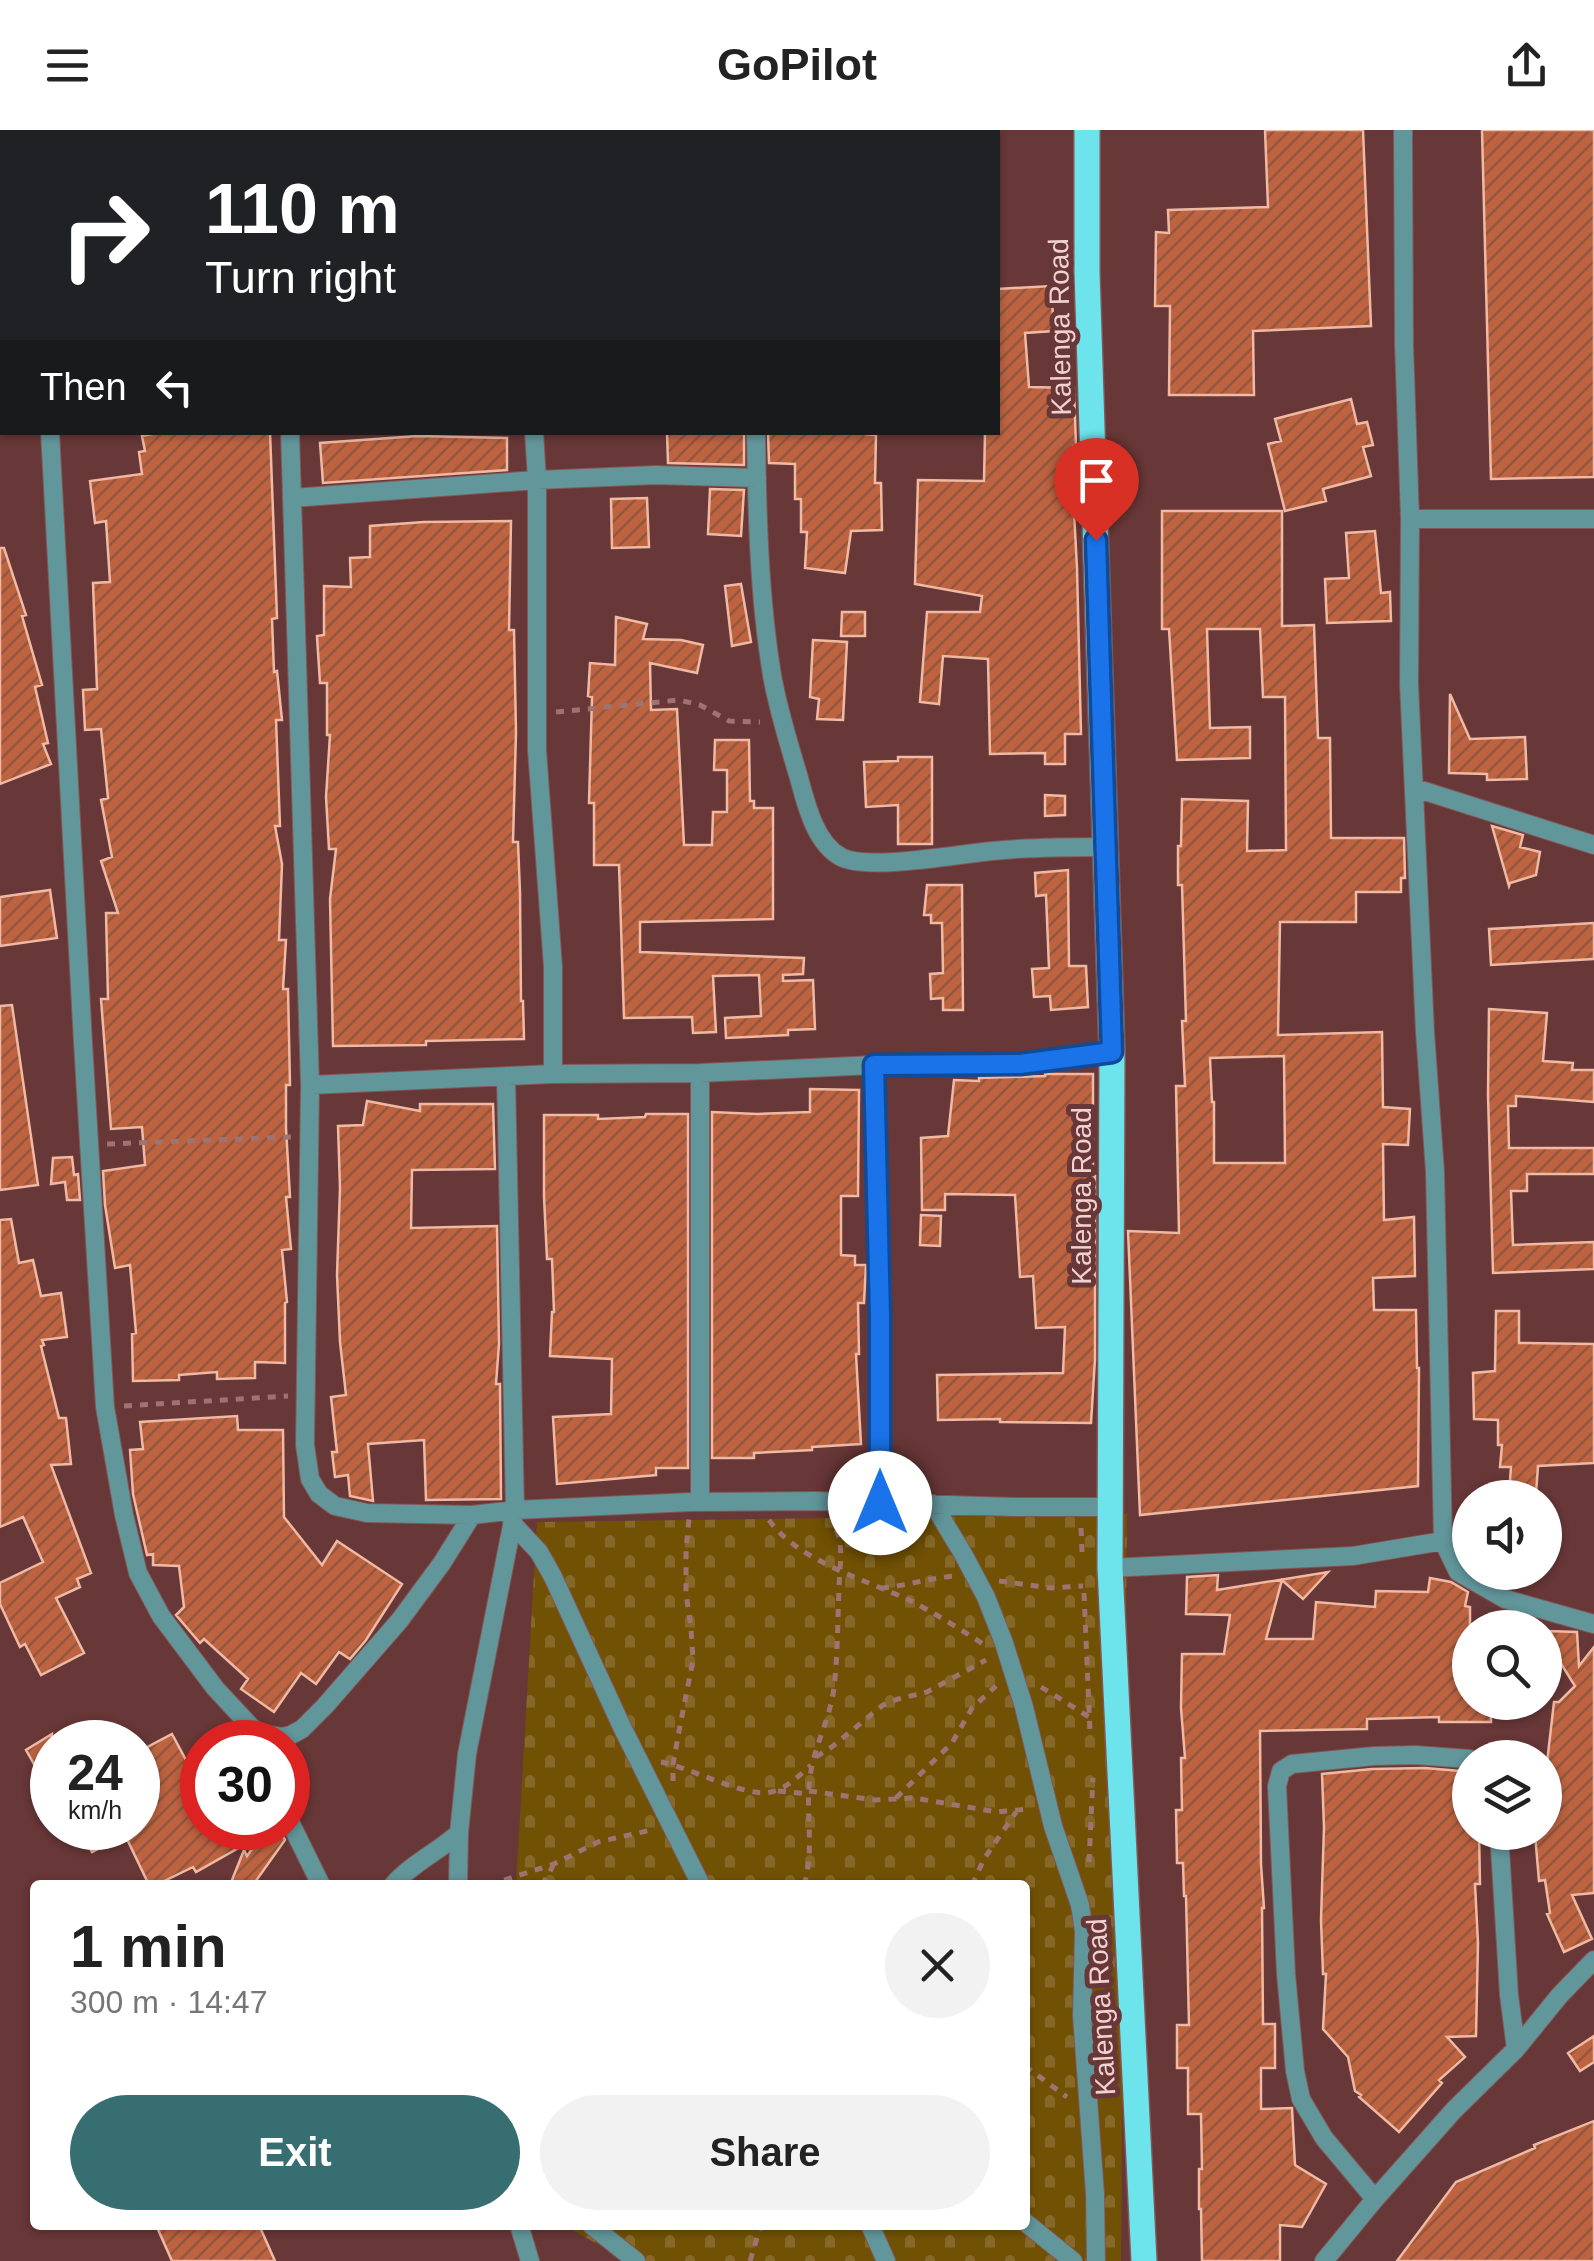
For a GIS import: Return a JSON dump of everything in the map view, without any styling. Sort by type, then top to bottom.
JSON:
[{"type":"main road","name":"Kalenga Road","points":[[1087,130],[1087,272],[1112,1052],[1110,1568],[1144,2261]]},
{"type":"street","points":[[1403,130],[1409,684],[1434,1172],[1443,1541],[1458,1572],[1505,1599],[1594,1624]]},
{"type":"street","points":[[50,435],[106,1407],[138,1573],[161,1616],[242,1720]]},
{"type":"street","points":[[290,435],[310,1085],[305,1446],[310,1479],[319,1494],[335,1506],[366,1513],[513,1517],[696,1502],[1110,1507]]},
{"type":"street","points":[[534,435],[537,750],[553,968],[553,1074]]},
{"type":"street","points":[[756,435],[764,602],[772,674],[815,827],[840,856],[856,861],[890,862],[992,850],[1106,847]]},
{"type":"street","points":[[292,498],[537,480],[656,475],[757,478]]},
{"type":"street","points":[[1410,519],[1594,520]]},
{"type":"street","points":[[1415,788],[1594,845]]},
{"type":"street","points":[[310,1085],[553,1074],[1020,1064],[1112,1052]]},
{"type":"street","points":[[874,1065],[880,1503]]},
{"type":"street","points":[[696,1502],[700,1072]]},
{"type":"street","points":[[458,1880],[467,1754],[513,1517],[506,1076]]},
{"type":"street","points":[[933,1504],[975,1577],[1004,1643],[1047,1806],[1080,1905],[1096,2261]]},
{"type":"street","points":[[310,1720],[400,1620],[472,1516]]},
{"type":"street","points":[[513,1517],[553,1576],[698,1880]]},
{"type":"street","points":[[1110,1568],[1353,1556],[1443,1541]]},
{"type":"street","points":[[1375,2200],[1324,2138],[1301,2099],[1286,1974],[1277,1786],[1282,1771],[1292,1764],[1374,1756],[1452,1758]]},
{"type":"street","points":[[399,1880],[459,1834]]},
{"type":"street","points":[[304,1850],[319,1880]]},
{"type":"street","points":[[1499,1850],[1516,2049]]},
{"type":"street","points":[[1324,2261],[1454,2110],[1516,2049],[1594,1960]]},
{"type":"street","points":[[1030,2226],[1073,2261]]},
{"type":"street","points":[[521,2230],[530,2261]]},
{"type":"street","points":[[597,2230],[636,2261]]},
{"type":"street","points":[[872,2230],[886,2261]]},
{"type":"path","points":[[537,713],[679,700],[700,705],[729,721],[783,724]]},
{"type":"path","points":[[89,1144],[309,1136]]},
{"type":"path","points":[[106,1407],[306,1395]]},
{"type":"path","points":[[805,1880],[810,1852],[813,1762],[834,1688],[840,1542],[826,1501]]},
{"type":"path","points":[[673,1783],[673,1764],[693,1660],[685,1573],[696,1502]]},
{"type":"path","points":[[756,1502],[787,1539],[840,1572],[910,1601],[1089,1717]]},
{"type":"path","points":[[1080,1505],[1083,1566]]},
{"type":"path","points":[[878,1588],[932,1578],[975,1577],[1051,1588],[1083,1586],[1092,1747]]},
{"type":"path","points":[[775,1791],[799,1776],[883,1705],[922,1694],[958,1674],[1008,1664]]},
{"type":"path","points":[[896,1798],[952,1743],[972,1708],[1008,1664]]},
{"type":"path","points":[[638,1759],[673,1764],[758,1793],[809,1793],[874,1800],[914,1798],[997,1812],[1047,1806]]},
{"type":"path","points":[[1080,1905],[1091,1842],[1093,1761]]},
{"type":"path","points":[[974,1880],[1016,1812]]},
{"type":"path","points":[[504,1880],[554,1864],[598,1842],[671,1826]]},
{"type":"path","points":[[545,1880],[554,1864]]},
{"type":"path","points":[[1030,2070],[1089,2113]]},
{"type":"path","points":[[750,2261],[759,2230]]},
{"type":"green space","points":[[1127,1514],[1121,2261],[628,2261],[572,2230],[1030,2230],[1030,1880],[516,1880],[537,1522]]},
{"type":"building","points":[[1265,130],[1363,130],[1371,326],[1253,331],[1254,395],[1169,395],[1170,306],[1155,306],[1156,232],[1169,233],[1168,210],[1268,207]]},
{"type":"building","points":[[1482,130],[1594,130],[1594,477],[1491,479]]},
{"type":"building","points":[[1051,286],[1054,331],[1025,333],[1029,387],[1074,388],[1072,512],[1081,734],[1065,734],[1065,764],[1045,764],[1045,753],[990,754],[988,659],[943,656],[939,704],[920,702],[927,612],[980,612],[982,596],[915,584],[918,480],[984,481],[985,435],[1000,435],[1000,289]]},
{"type":"building","points":[[1351,399],[1357,424],[1367,422],[1373,445],[1363,447],[1371,476],[1323,489],[1326,501],[1285,511],[1268,444],[1281,441],[1275,419]]},
{"type":"building","points":[[270,435],[277,618],[272,619],[274,672],[277,671],[282,720],[276,720],[280,826],[275,826],[282,864],[279,940],[286,940],[283,989],[288,989],[290,1085],[286,1085],[286,1128],[290,1197],[286,1197],[291,1249],[282,1250],[287,1302],[285,1363],[255,1362],[255,1378],[217,1379],[217,1372],[179,1375],[179,1380],[133,1381],[132,1334],[136,1333],[130,1265],[115,1268],[105,1205],[103,1171],[145,1165],[142,1127],[111,1129],[101,999],[108,999],[106,913],[118,913],[101,861],[112,857],[101,800],[108,798],[101,729],[85,730],[83,690],[97,689],[93,583],[110,582],[106,521],[95,523],[90,481],[142,474],[142,436]]},
{"type":"building","points":[[667,435],[744,435],[744,465],[668,463]]},
{"type":"building","points":[[768,435],[876,435],[875,483],[881,483],[882,530],[851,531],[845,573],[805,568],[807,532],[801,532],[801,499],[795,499],[795,464],[769,463]]},
{"type":"building","points":[[418,436],[507,438],[507,470],[323,483],[320,443]]},
{"type":"building","points":[[710,489],[744,490],[741,536],[708,534]]},
{"type":"building","points":[[647,498],[649,547],[612,548],[611,499]]},
{"type":"building","points":[[1162,511],[1282,511],[1282,626],[1314,625],[1318,738],[1330,738],[1331,838],[1404,838],[1405,878],[1401,878],[1401,892],[1356,892],[1356,922],[1280,922],[1278,1035],[1382,1032],[1383,1107],[1410,1109],[1408,1145],[1383,1144],[1384,1220],[1414,1217],[1415,1276],[1373,1278],[1374,1310],[1416,1310],[1418,1486],[1140,1515],[1128,1231],[1179,1233],[1176,1086],[1185,1086],[1182,1021],[1186,1021],[1182,885],[1178,885],[1182,799],[1248,801],[1247,851],[1286,850],[1285,697],[1263,697],[1260,629],[1207,629],[1210,728],[1250,727],[1250,758],[1177,760],[1169,629],[1162,629]],"holes":[[[1284,1056],[1285,1163],[1214,1163],[1210,1058]]]},
{"type":"building","points":[[511,521],[509,630],[514,630],[516,732],[513,842],[518,842],[524,1039],[333,1046],[330,899],[336,849],[329,849],[326,797],[330,735],[327,683],[320,683],[317,636],[324,635],[324,586],[351,587],[350,558],[370,557],[370,526]]},
{"type":"building","points":[[1375,531],[1381,593],[1390,592],[1391,621],[1327,623],[1325,579],[1349,578],[1346,533]]},
{"type":"building","points":[[0,548],[4,548],[26,615],[22,616],[42,685],[35,687],[48,743],[43,744],[51,764],[0,784]]},
{"type":"building","points":[[741,584],[751,642],[732,646],[725,586]]},
{"type":"building","points":[[842,612],[865,612],[865,636],[841,636]]},
{"type":"building","points":[[616,617],[647,624],[643,639],[703,645],[697,673],[650,663],[651,710],[677,709],[684,845],[712,845],[713,812],[727,812],[727,770],[714,770],[715,740],[749,740],[750,801],[754,801],[754,808],[773,808],[773,919],[640,922],[640,952],[804,958],[803,974],[783,975],[783,981],[813,980],[815,1029],[788,1030],[788,1035],[726,1038],[725,1018],[761,1016],[759,975],[713,976],[716,1032],[693,1033],[692,1017],[624,1018],[619,865],[594,865],[594,803],[589,803],[590,663],[615,665]]},
{"type":"building","points":[[813,640],[847,642],[843,720],[817,719],[819,699],[810,697]]},
{"type":"building","points":[[1450,694],[1470,739],[1525,737],[1527,779],[1487,780],[1487,774],[1449,773]]},
{"type":"building","points":[[898,757],[932,757],[932,844],[898,844],[898,805],[866,807],[864,762],[898,761]]},
{"type":"building","points":[[1045,795],[1065,796],[1065,815],[1045,816]]},
{"type":"building","points":[[1492,826],[1523,835],[1520,847],[1540,852],[1536,875],[1509,886]]},
{"type":"building","points":[[1068,870],[1069,966],[1086,966],[1088,1007],[1051,1010],[1050,996],[1034,997],[1032,969],[1049,968],[1046,895],[1036,896],[1035,873]]},
{"type":"building","points":[[927,885],[962,885],[963,1010],[943,1010],[943,998],[931,999],[930,974],[943,973],[942,923],[931,923],[931,915],[924,915]]},
{"type":"building","points":[[50,890],[57,938],[0,946],[0,897]]},
{"type":"building","points":[[1594,923],[1594,959],[1491,965],[1489,929]]},
{"type":"building","points":[[12,1005],[38,1185],[0,1190],[0,1006]]},
{"type":"building","points":[[1489,1009],[1547,1013],[1543,1061],[1573,1063],[1572,1070],[1594,1070],[1594,1102],[1516,1096],[1516,1106],[1508,1106],[1509,1148],[1594,1148],[1594,1174],[1527,1174],[1527,1191],[1511,1191],[1513,1245],[1594,1242],[1594,1269],[1493,1273]]},
{"type":"building","points":[[1093,1074],[1095,1359],[1091,1423],[938,1420],[937,1375],[1063,1373],[1065,1327],[1036,1328],[1033,1276],[1020,1277],[1015,1195],[945,1194],[945,1210],[922,1210],[921,1138],[948,1136],[954,1080]]},
{"type":"building","points":[[810,1089],[859,1090],[858,1196],[841,1196],[841,1255],[855,1256],[855,1265],[866,1265],[864,1303],[858,1303],[856,1354],[861,1444],[754,1453],[754,1458],[712,1458],[712,1112],[810,1112]]},
{"type":"building","points":[[367,1101],[420,1111],[420,1104],[493,1104],[495,1169],[412,1170],[411,1228],[497,1226],[496,1384],[500,1384],[501,1499],[426,1500],[424,1440],[368,1444],[373,1501],[350,1496],[348,1475],[335,1477],[332,1452],[337,1452],[331,1397],[346,1395],[337,1275],[338,1126],[363,1125]]},
{"type":"building","points":[[688,1114],[688,1468],[656,1468],[656,1475],[557,1484],[553,1417],[611,1414],[612,1359],[550,1356],[554,1312],[552,1259],[547,1259],[544,1115],[598,1115],[598,1119]]},
{"type":"building","points":[[72,1157],[80,1200],[67,1200],[65,1182],[51,1184],[53,1158]]},
{"type":"building","points":[[921,1215],[941,1216],[940,1246],[920,1245]]},
{"type":"building","points":[[11,1219],[19,1263],[33,1260],[41,1296],[61,1293],[67,1337],[42,1340],[41,1346],[59,1418],[66,1418],[71,1464],[51,1465],[91,1573],[77,1579],[80,1587],[56,1598],[84,1653],[41,1675],[25,1644],[20,1647],[0,1604],[0,1583],[43,1562],[23,1517],[0,1527],[0,1220]]},
{"type":"building","points":[[1496,1311],[1519,1311],[1519,1343],[1594,1344],[1594,1463],[1538,1466],[1537,1480],[1510,1480],[1511,1467],[1500,1467],[1498,1420],[1474,1419],[1473,1373],[1495,1371]]},
{"type":"building","points":[[237,1416],[238,1430],[283,1430],[284,1517],[322,1565],[337,1541],[402,1584],[350,1659],[339,1652],[316,1684],[301,1673],[274,1712],[241,1689],[248,1679],[204,1639],[200,1643],[176,1615],[184,1607],[179,1566],[153,1565],[153,1554],[147,1555],[133,1494],[130,1450],[143,1449],[140,1422]]},
{"type":"building","points":[[1328,1572],[1303,1599],[1282,1580],[1266,1639],[1313,1639],[1316,1602],[1375,1607],[1376,1591],[1428,1592],[1430,1578],[1451,1582],[1452,1590],[1468,1592],[1465,1606],[1470,1607],[1452,1610],[1452,1720],[1491,1720],[1439,1722],[1439,1717],[1367,1719],[1367,1729],[1260,1731],[1263,2024],[1275,2024],[1275,2068],[1261,2068],[1261,2109],[1292,2108],[1295,2165],[1326,2184],[1302,2227],[1280,2225],[1280,2261],[1202,2261],[1201,2114],[1188,2114],[1188,2068],[1177,2068],[1177,2025],[1189,2025],[1186,1896],[1183,1863],[1177,1863],[1176,1810],[1182,1810],[1181,1758],[1185,1758],[1182,1654],[1224,1654],[1230,1615],[1186,1614],[1187,1577],[1218,1575],[1217,1590]]},
{"type":"building","points":[[1562,1632],[1577,1632],[1579,1666],[1594,1647],[1594,1893],[1572,1895],[1592,1939],[1564,1952],[1547,1914],[1550,1913],[1545,1880],[1539,1881],[1536,1850],[1562,1850],[1562,1740],[1550,1740],[1552,1720],[1562,1720],[1562,1699],[1575,1686],[1562,1665]]},
{"type":"building","points":[[172,1734],[180,1749],[180,1850],[235,1850],[196,1872],[193,1867],[166,1880],[147,1880],[132,1850],[160,1850],[160,1740]]},
{"type":"building","points":[[1372,1769],[1452,1770],[1452,1850],[1479,1850],[1480,1884],[1475,1884],[1476,2036],[1447,2037],[1465,2057],[1439,2080],[1442,2083],[1399,2132],[1359,2097],[1348,2057],[1323,2029],[1326,1974],[1321,1920],[1322,1774]]},
{"type":"building","points":[[244,1850],[247,1856],[251,1850],[278,1850],[257,1880],[232,1880]]},
{"type":"building","points":[[1594,2036],[1594,2062],[1580,2071],[1568,2053]]},
{"type":"building","points":[[1594,2121],[1594,2261],[1397,2261],[1456,2182]]},
{"type":"building","points":[[158,2230],[261,2230],[275,2261],[172,2261]]},
{"type":"route","points":[[880,1503],[874,1065],[1020,1064],[1112,1052],[1096,540]]}]
